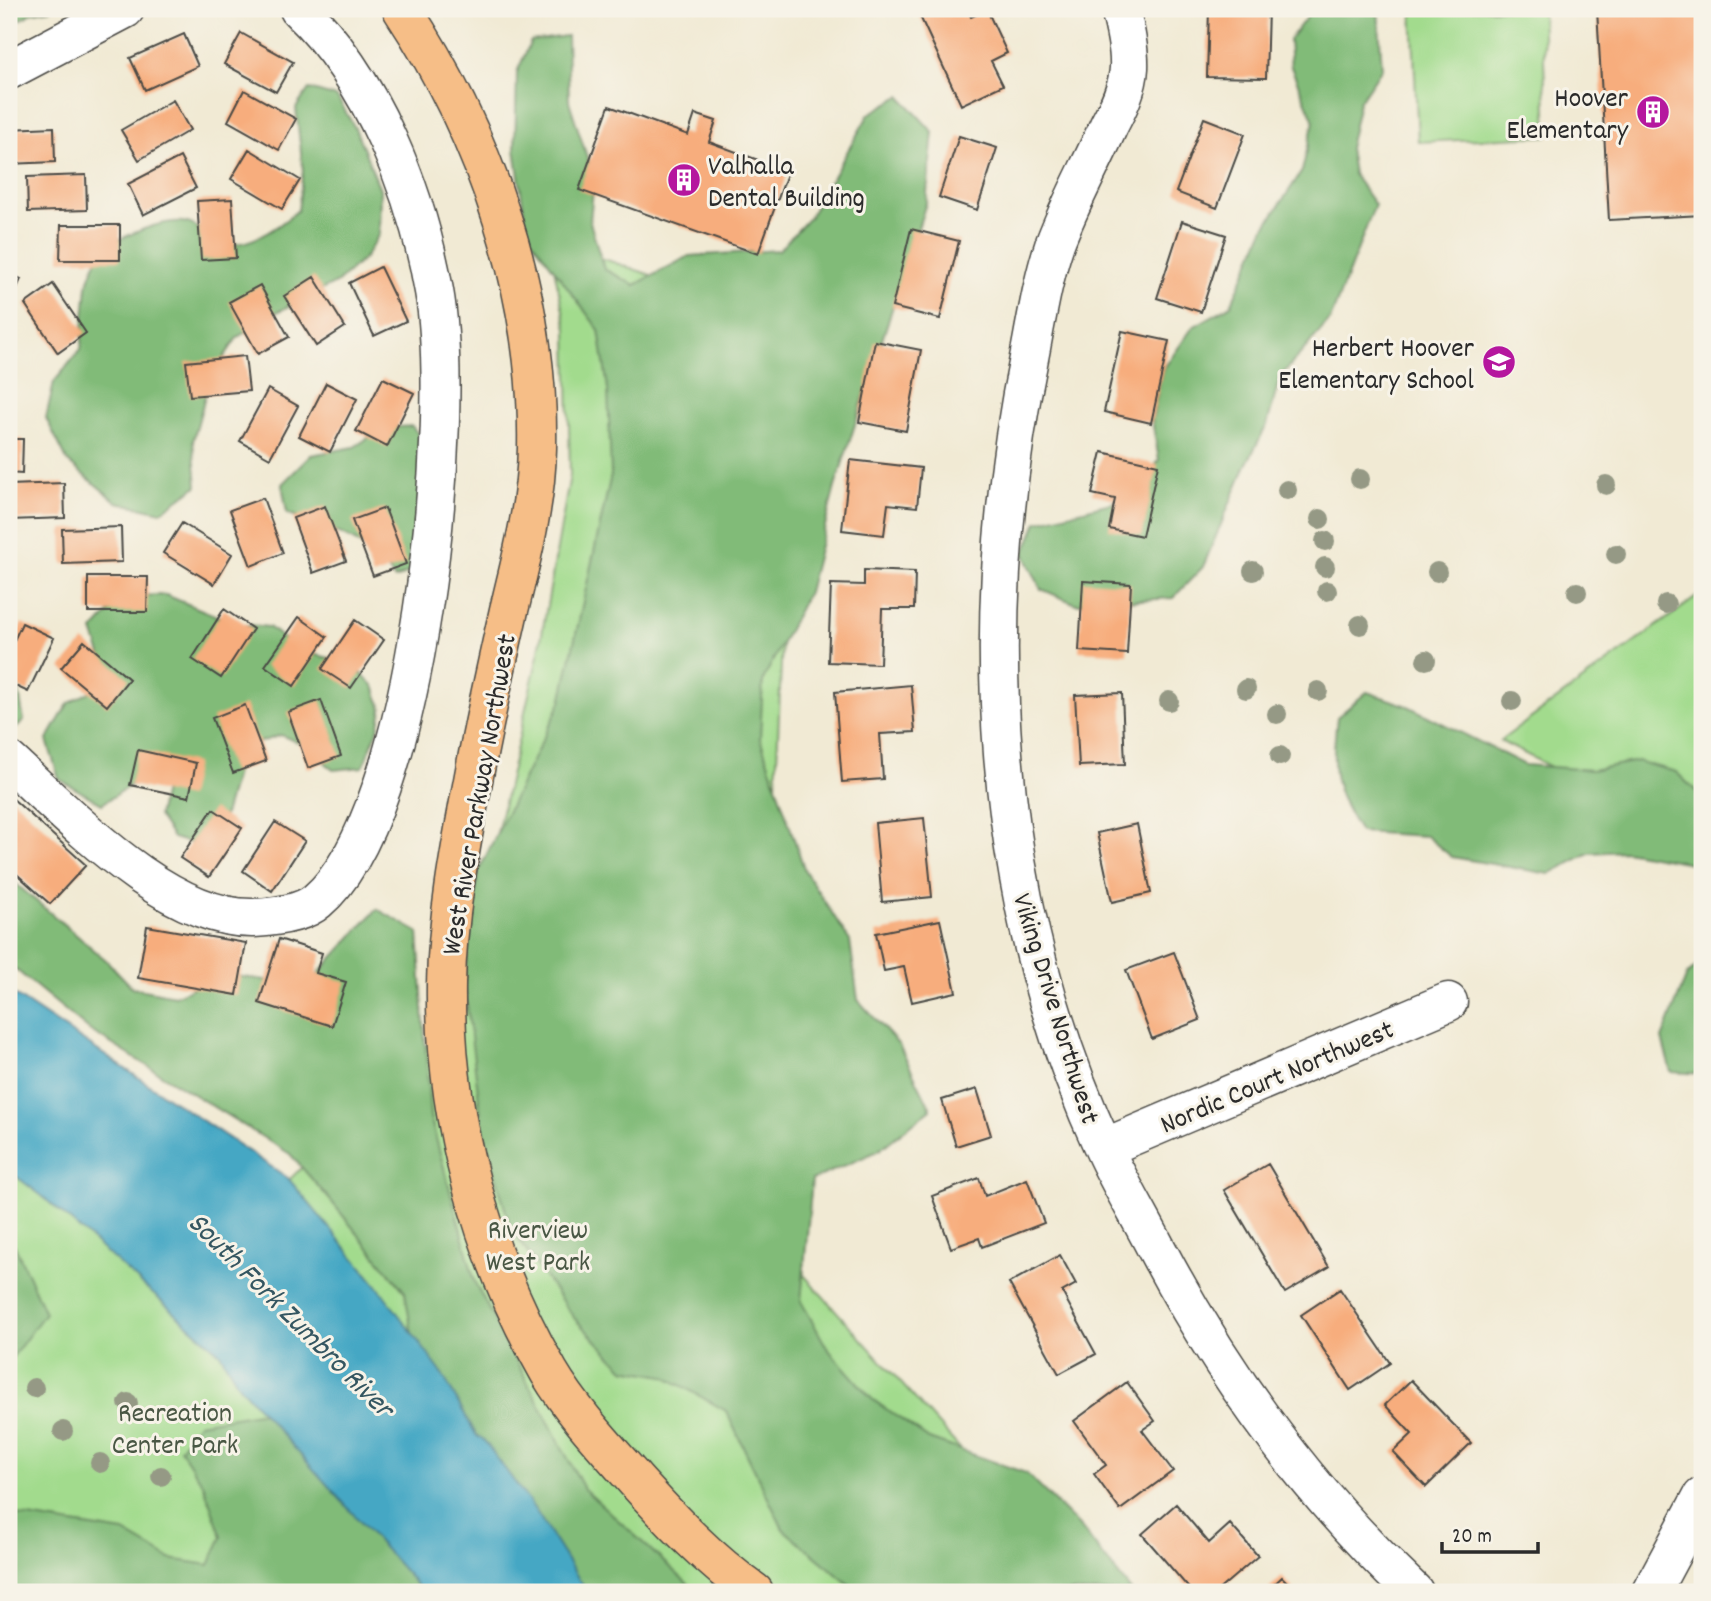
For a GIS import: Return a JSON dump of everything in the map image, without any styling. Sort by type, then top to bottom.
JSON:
[{"type":"main road","name":"West River Parkway Northwest","points":[[402,9],[442,72],[468,127],[500,214],[528,331],[536,391],[537,450],[530,513],[475,770],[451,921],[446,983],[448,1044],[465,1161],[478,1207],[505,1277],[522,1319],[551,1375],[583,1419],[672,1522],[725,1571],[754,1592]]},
{"type":"street","points":[[9,70],[125,9]]},
{"type":"street","points":[[9,761],[146,878],[209,912],[251,918],[275,916],[317,902],[342,871],[373,817],[395,747],[432,559],[440,346],[432,282],[405,181],[387,140],[353,78],[331,45],[299,9]]},
{"type":"street","name":"Viking Drive Northwest","points":[[1120,9],[1129,70],[1121,100],[1056,241],[1046,272],[1012,441],[999,591],[1000,725],[1008,820],[1017,877],[1068,1060],[1104,1149],[1186,1305],[1246,1396],[1333,1507],[1414,1592]]},
{"type":"street","name":"Nordic Court Northwest","points":[[1104,1149],[1448,1002]]},
{"type":"street","points":[[1651,1592],[1702,1497]]},
{"type":"green space","points":[[9,9],[52,9],[34,12],[9,26]]},
{"type":"green space","points":[[1313,9],[1378,9],[1382,68],[1359,102],[1349,148],[1353,174],[1375,205],[1330,320],[1280,377],[1267,425],[1246,465],[1203,567],[1173,598],[1076,604],[1041,589],[1024,554],[1037,522],[1134,497],[1159,460],[1152,420],[1162,371],[1193,327],[1231,305],[1265,227],[1302,171],[1314,121],[1291,67],[1289,40]]},
{"type":"green space","points":[[1412,9],[1542,9],[1547,136],[1418,142]]},
{"type":"green space","name":"Riverview West Park","points":[[567,36],[569,101],[594,179],[590,222],[604,269],[635,285],[689,256],[779,250],[809,218],[869,114],[900,96],[933,132],[926,203],[835,487],[808,592],[763,680],[760,738],[805,871],[850,941],[858,1000],[899,1045],[931,1109],[878,1151],[812,1180],[801,1301],[827,1348],[872,1399],[929,1439],[1026,1473],[1081,1528],[1132,1592],[858,1592],[783,1529],[726,1411],[664,1376],[624,1369],[575,1319],[511,1229],[483,1131],[464,982],[478,872],[561,702],[611,475],[608,389],[599,330],[527,233],[515,149],[517,72],[531,41]]},
{"type":"green space","points":[[309,89],[337,97],[355,128],[380,189],[379,234],[366,256],[338,282],[261,320],[237,338],[210,378],[193,441],[197,486],[161,512],[117,502],[68,462],[46,418],[54,382],[81,349],[87,286],[101,247],[141,230],[173,222],[188,223],[216,240],[231,244],[252,240],[282,223],[298,210],[303,171],[296,108]]},
{"type":"green space","name":"Riverview West Park","points":[[548,240],[795,324],[758,1224],[1089,1592],[9,1592],[9,1074],[224,1243],[468,1006],[479,911],[539,651],[570,475],[567,329]]},
{"type":"green space","points":[[412,426],[424,442],[416,569],[395,579],[385,565],[361,545],[333,530],[287,513],[282,484],[311,455],[354,447],[384,428]]},
{"type":"green space","points":[[1702,593],[1702,844],[1500,741]]},
{"type":"green space","points":[[166,595],[236,624],[269,627],[299,651],[351,663],[374,686],[382,709],[378,730],[363,767],[333,770],[310,748],[281,735],[243,748],[222,822],[204,847],[173,838],[158,816],[166,781],[146,775],[102,804],[59,779],[47,740],[68,704],[110,680],[93,631],[124,596]]},
{"type":"green space","points":[[9,637],[24,721],[9,733]]},
{"type":"green space","points":[[1367,692],[1408,706],[1525,765],[1592,770],[1637,761],[1676,772],[1702,797],[1702,868],[1691,863],[1625,851],[1589,853],[1549,874],[1452,857],[1426,836],[1360,832],[1338,789],[1334,751],[1337,717]]},
{"type":"green space","points":[[9,878],[106,960],[133,988],[175,996],[222,974],[307,986],[377,909],[418,932],[430,1116],[475,1283],[584,1489],[697,1592],[527,1592],[415,1352],[405,1292],[290,1154],[89,1030],[9,964]]},
{"type":"green space","points":[[1702,961],[1702,1074],[1671,1072],[1662,1039],[1687,975]]},
{"type":"green space","points":[[9,1241],[15,1246],[45,1313],[9,1362]]},
{"type":"green space","points":[[282,1409],[438,1592],[9,1592],[9,1514],[124,1532],[170,1559],[209,1565],[222,1537],[203,1484],[180,1449],[198,1423]]},
{"type":"water","name":"South Fork Zumbro River","points":[[9,991],[288,1178],[376,1284],[441,1372],[477,1436],[483,1439],[536,1511],[587,1592],[423,1592],[239,1386],[220,1353],[42,1196],[9,1171]]},
{"type":"building","points":[[926,9],[967,9],[971,17],[987,10],[1007,53],[991,61],[1003,85],[961,105],[918,12]]},
{"type":"building","points":[[1209,9],[1268,9],[1266,78],[1207,77]]},
{"type":"building","name":"Hoover Elementary","points":[[1597,9],[1702,9],[1702,215],[1609,220]]},
{"type":"building","points":[[241,33],[293,62],[276,92],[224,64]]},
{"type":"building","points":[[184,34],[198,66],[145,90],[130,58]]},
{"type":"building","points":[[244,90],[296,119],[279,150],[228,121]]},
{"type":"building","points":[[173,100],[190,130],[139,160],[121,130]]},
{"type":"building","name":"Valhalla Dental Building","points":[[609,106],[688,135],[695,114],[716,121],[709,142],[788,171],[758,254],[579,190]]},
{"type":"building","points":[[1204,118],[1245,134],[1217,208],[1176,192]]},
{"type":"building","points":[[54,127],[55,162],[9,164],[9,129]]},
{"type":"building","points":[[959,136],[997,148],[977,210],[939,197]]},
{"type":"building","points":[[249,149],[300,180],[282,209],[231,179]]},
{"type":"building","points":[[180,157],[196,188],[143,215],[128,184]]},
{"type":"building","points":[[86,175],[87,210],[28,212],[27,177]]},
{"type":"building","points":[[232,199],[236,258],[201,260],[197,201]]},
{"type":"building","points":[[1182,221],[1226,235],[1201,312],[1157,298]]},
{"type":"building","points":[[61,225],[120,225],[120,260],[60,260]]},
{"type":"building","points":[[911,229],[959,241],[940,319],[892,307]]},
{"type":"building","points":[[380,267],[406,321],[374,336],[349,283]]},
{"type":"building","points":[[9,273],[21,279],[9,307]]},
{"type":"building","points":[[314,277],[345,327],[316,346],[284,296]]},
{"type":"building","points":[[53,284],[86,333],[58,353],[25,304]]},
{"type":"building","points":[[260,285],[289,337],[258,354],[229,302]]},
{"type":"building","points":[[1122,331],[1169,341],[1151,423],[1104,412]]},
{"type":"building","points":[[875,341],[921,350],[906,431],[859,422]]},
{"type":"building","points":[[245,356],[249,391],[190,396],[186,362]]},
{"type":"building","points":[[383,378],[414,393],[387,447],[356,431]]},
{"type":"building","points":[[326,383],[357,399],[330,452],[299,436]]},
{"type":"building","points":[[268,389],[298,406],[270,458],[240,441]]},
{"type":"building","points":[[9,439],[23,439],[22,474],[9,473]]},
{"type":"building","points":[[1102,452],[1158,465],[1142,536],[1109,529],[1115,499],[1092,494]]},
{"type":"building","points":[[850,460],[921,468],[917,507],[888,504],[884,535],[842,530]]},
{"type":"building","points":[[64,483],[65,518],[9,520],[9,485]]},
{"type":"building","points":[[263,498],[283,553],[251,566],[230,510]]},
{"type":"building","points":[[325,506],[346,561],[313,573],[293,518]]},
{"type":"building","points":[[385,508],[406,564],[373,576],[352,520]]},
{"type":"building","points":[[182,523],[232,554],[214,584],[163,553]]},
{"type":"building","points":[[121,527],[122,562],[63,564],[62,529]]},
{"type":"building","points":[[864,570],[915,572],[914,609],[882,609],[880,664],[828,662],[831,584],[864,585]]},
{"type":"building","points":[[88,577],[148,577],[147,612],[88,612]]},
{"type":"building","points":[[1083,581],[1131,584],[1127,654],[1079,651]]},
{"type":"building","points":[[224,609],[253,629],[221,678],[192,659]]},
{"type":"building","points":[[299,617],[327,637],[294,686],[265,666]]},
{"type":"building","points":[[355,620],[384,640],[351,688],[322,669]]},
{"type":"building","points":[[22,623],[54,638],[28,692],[9,683],[9,651]]},
{"type":"building","points":[[84,641],[129,679],[107,706],[61,668]]},
{"type":"building","points":[[911,685],[915,732],[880,734],[883,779],[842,782],[835,692]]},
{"type":"building","points":[[1122,693],[1125,764],[1079,766],[1075,695]]},
{"type":"building","points":[[321,700],[341,756],[308,768],[288,712]]},
{"type":"building","points":[[245,705],[266,761],[233,773],[212,718]]},
{"type":"building","points":[[138,750],[196,763],[189,797],[130,785]]},
{"type":"building","points":[[12,798],[86,865],[50,904],[9,867],[9,802]]},
{"type":"building","points":[[213,809],[242,828],[209,877],[180,858]]},
{"type":"building","points":[[924,818],[932,897],[882,902],[875,823]]},
{"type":"building","points":[[275,822],[305,841],[272,891],[243,871]]},
{"type":"building","points":[[1137,824],[1151,893],[1112,902],[1097,833]]},
{"type":"building","points":[[940,920],[956,992],[912,1002],[904,967],[884,971],[876,933]]},
{"type":"building","points":[[147,926],[246,943],[237,995],[138,978]]},
{"type":"building","points":[[279,939],[322,953],[316,973],[346,982],[332,1026],[259,1003]]},
{"type":"building","points":[[1174,952],[1200,1020],[1152,1039],[1126,970]]},
{"type":"building","points":[[977,1089],[991,1135],[956,1146],[942,1100]]},
{"type":"building","points":[[1268,1164],[1329,1267],[1285,1293],[1224,1190]]},
{"type":"building","points":[[979,1178],[985,1196],[1027,1179],[1044,1223],[982,1247],[979,1238],[951,1248],[932,1196]]},
{"type":"building","points":[[1060,1255],[1076,1284],[1062,1292],[1096,1354],[1059,1374],[1009,1283]]},
{"type":"building","points":[[1340,1289],[1390,1363],[1350,1390],[1301,1315]]},
{"type":"building","points":[[1411,1380],[1471,1443],[1426,1487],[1393,1452],[1412,1434],[1385,1405]]},
{"type":"building","points":[[1127,1382],[1155,1421],[1142,1430],[1173,1471],[1120,1510],[1094,1474],[1106,1465],[1074,1421]]},
{"type":"building","points":[[1176,1504],[1209,1543],[1230,1524],[1258,1556],[1216,1592],[1192,1592],[1142,1534]]},
{"type":"building","points":[[1282,1577],[1297,1592],[1266,1592]]},
{"type":"place","name":"Hoover Elementary","points":[[1653,112]]},
{"type":"place","name":"Valhalla Dental Building","points":[[684,180]]},
{"type":"place","name":"Herbert Hoover Elementary School","points":[[1499,362]]},
{"type":"park label","name":"Recreation Center Park","points":[[175,1427]]}]
